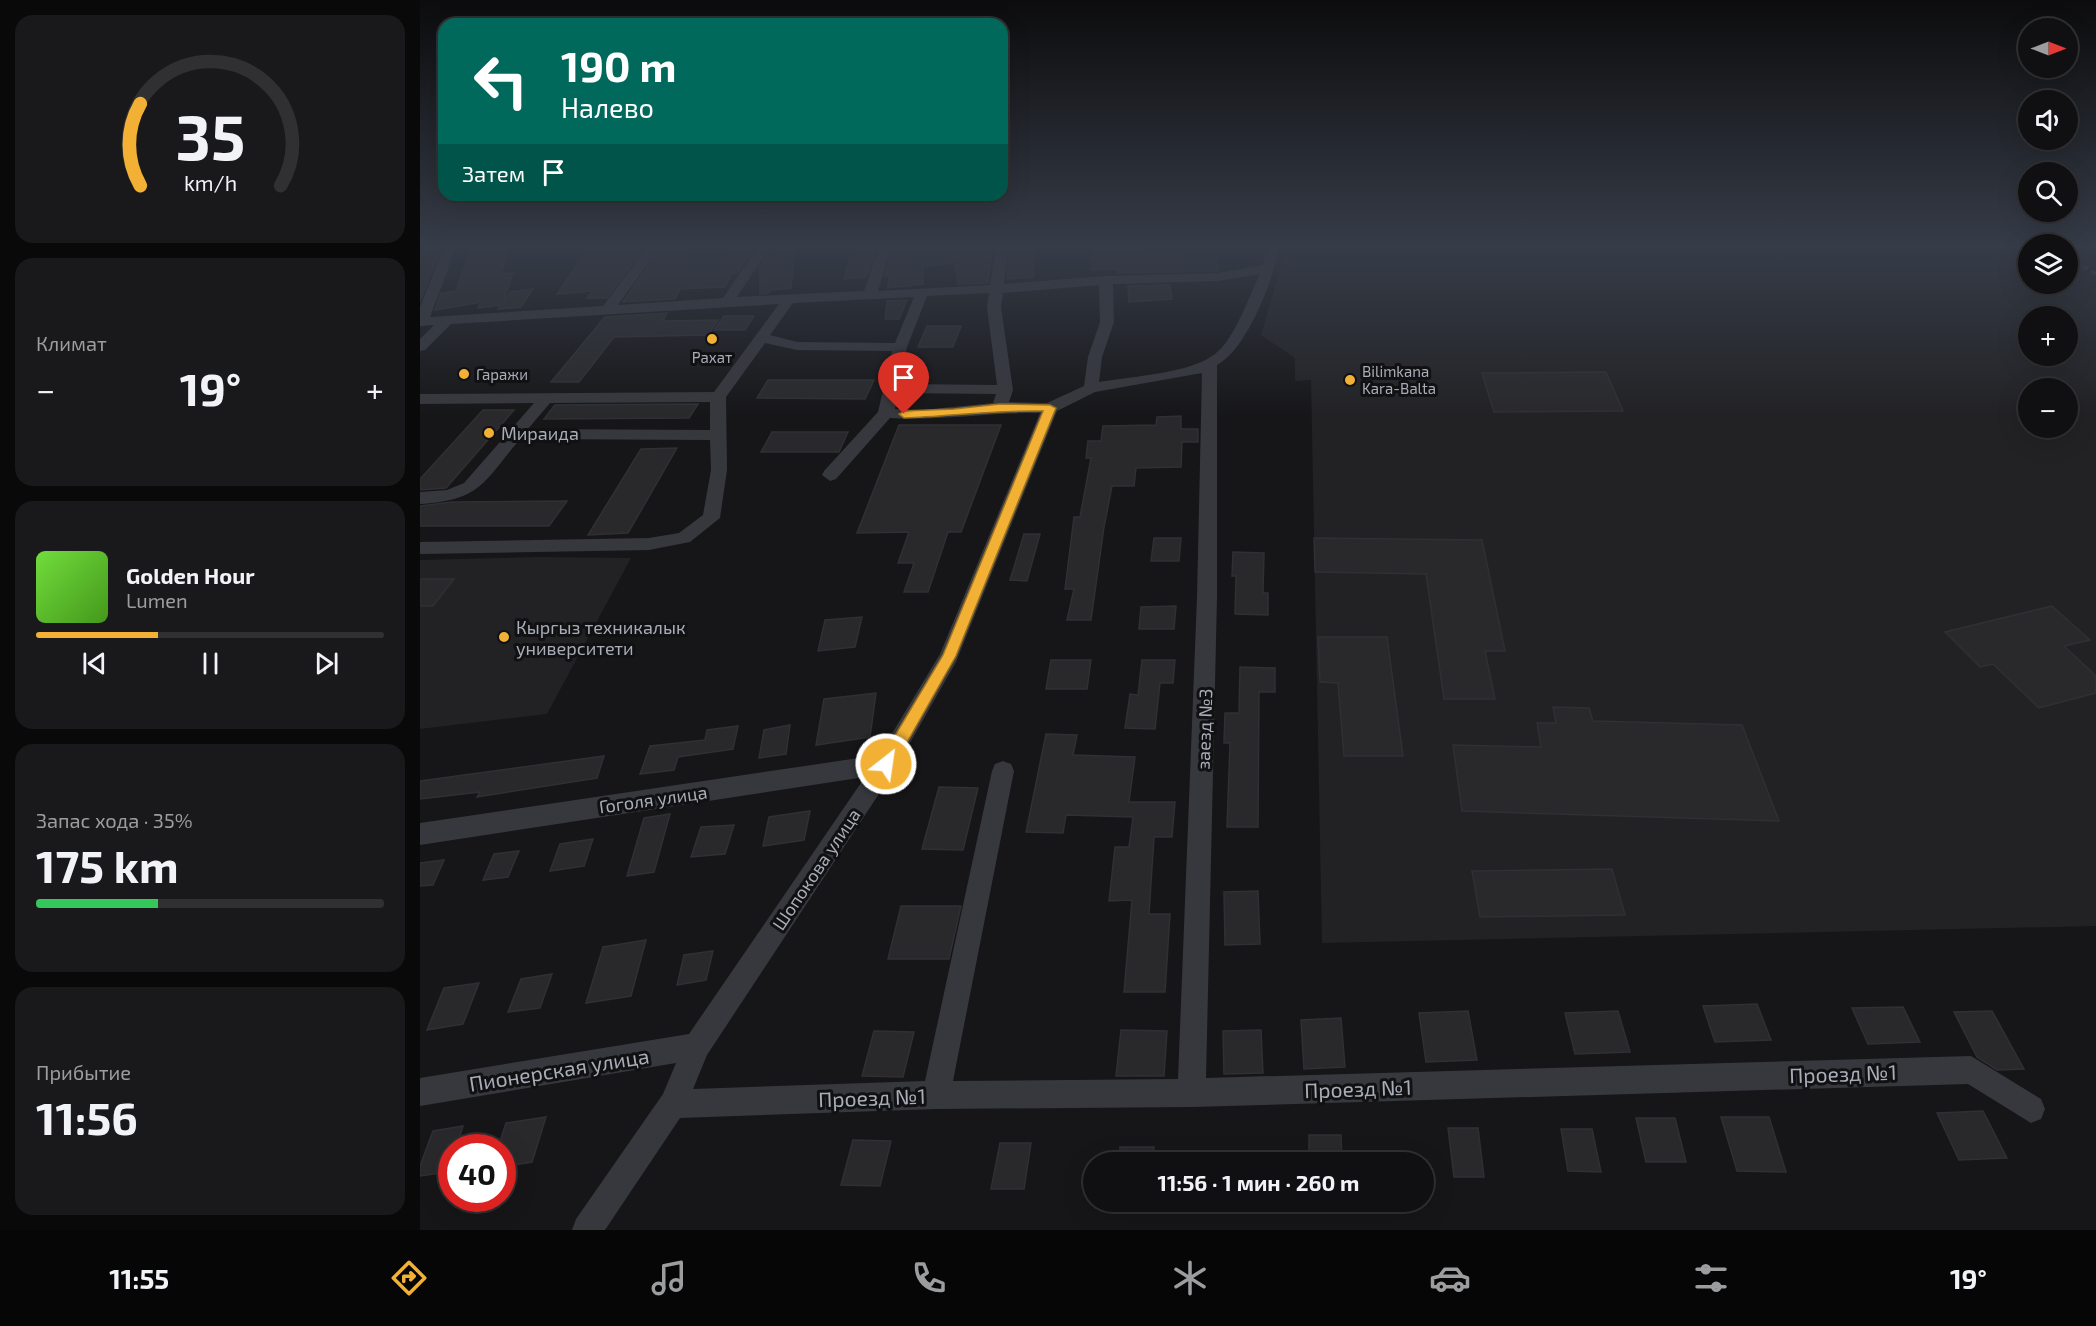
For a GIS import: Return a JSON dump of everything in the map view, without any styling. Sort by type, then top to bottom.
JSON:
[{"type":"street","points":[[428,302],[420,322],[720,302]]},
{"type":"street","points":[[608,309],[613,302]]},
{"type":"street","points":[[420,548],[649,544],[684,538],[711,518],[719,470],[718,397],[759,337],[786,302]]},
{"type":"street","points":[[831,475],[886,413],[900,347],[918,302]]},
{"type":"street","points":[[995,302],[1005,390],[1000,407]]},
{"type":"street","points":[[1090,388],[1095,357],[1107,322],[1107,302]]},
{"type":"street","points":[[886,413],[922,415],[1000,407],[1050,408],[1090,388],[1196,370],[1221,357],[1236,339],[1253,302]]},
{"type":"street","points":[[420,347],[446,321]]},
{"type":"street","points":[[759,337],[796,346],[900,347]]},
{"type":"street","name":"заезд №3","points":[[1192,1093],[1208,597],[1210,364]]},
{"type":"street","points":[[891,388],[1005,390]]},
{"type":"street","points":[[423,402],[547,397],[718,397]]},
{"type":"street","points":[[420,498],[450,496],[470,487],[547,397]]},
{"type":"street","name":"Шопокова улица","points":[[587,1230],[672,1104],[697,1046],[886,764],[949,656],[1050,408]]},
{"type":"street","points":[[515,434],[720,435]]},
{"type":"street","name":"Гоголя улица","points":[[420,834],[886,764]]},
{"type":"street","points":[[936,1095],[1003,771]]},
{"type":"street","name":"Пионерская улица","points":[[420,1092],[697,1046]]},
{"type":"street","name":"Проезд №1","points":[[672,1104],[936,1095],[1192,1093],[1971,1070],[2031,1109]]},
{"type":"shaded area","points":[[1270,302],[2096,302],[2096,926],[1322,943],[1311,380],[1295,381],[1295,358],[1261,335]]},
{"type":"shaded area","name":"Кыргыз техникалык университети","points":[[539,557],[631,558],[547,714],[420,729],[420,560]]},
{"type":"building","points":[[438,302],[479,302],[435,310]]},
{"type":"building","points":[[481,302],[524,302],[521,307],[498,309],[501,305],[478,308]]},
{"type":"building","points":[[887,302],[906,302],[899,319],[885,319]]},
{"type":"building","points":[[667,313],[663,321],[718,320],[708,335],[614,337],[579,382],[551,382],[605,317]]},
{"type":"building","points":[[724,316],[754,316],[745,330],[714,330]]},
{"type":"building","points":[[927,326],[961,326],[953,347],[918,347]]},
{"type":"building","points":[[1606,372],[1623,411],[1494,412],[1482,373]]},
{"type":"building","points":[[768,380],[874,380],[865,399],[757,398]]},
{"type":"building","points":[[698,404],[689,418],[544,419],[555,405]]},
{"type":"building","points":[[483,410],[514,410],[446,488],[420,490],[420,479]]},
{"type":"building","points":[[1181,416],[1181,429],[1198,429],[1198,442],[1182,442],[1181,467],[1136,468],[1134,486],[1112,486],[1091,620],[1067,620],[1074,589],[1065,589],[1074,517],[1080,517],[1091,458],[1086,458],[1088,441],[1101,441],[1103,426],[1156,425],[1157,417]]},
{"type":"building","points":[[899,425],[1001,425],[961,532],[948,532],[928,592],[904,592],[914,563],[898,563],[909,532],[857,533]]},
{"type":"building","points":[[772,432],[848,432],[839,452],[761,452]]},
{"type":"building","points":[[677,448],[628,533],[588,535],[641,449]]},
{"type":"building","points":[[567,501],[549,526],[420,526],[420,506],[452,502]]},
{"type":"building","points":[[1024,534],[1040,534],[1027,581],[1010,580]]},
{"type":"building","points":[[1154,538],[1181,538],[1179,561],[1151,561]]},
{"type":"building","points":[[1314,538],[1482,540],[1505,651],[1485,651],[1495,699],[1444,699],[1426,574],[1315,572]]},
{"type":"building","points":[[1233,552],[1264,553],[1263,593],[1268,593],[1268,615],[1235,614],[1236,576],[1232,576]]},
{"type":"building","points":[[420,579],[454,579],[433,606],[420,606]]},
{"type":"building","points":[[1176,606],[1174,629],[1139,629],[1141,607]]},
{"type":"building","points":[[2052,606],[2090,640],[2064,646],[2096,676],[2096,693],[2039,708],[1993,664],[1980,667],[1945,632]]},
{"type":"building","points":[[862,617],[855,647],[818,651],[825,620]]},
{"type":"building","points":[[1318,637],[1387,637],[1403,756],[1344,756],[1338,683],[1320,682]]},
{"type":"building","points":[[1051,660],[1091,660],[1087,689],[1046,689]]},
{"type":"building","points":[[1142,660],[1175,660],[1173,683],[1160,683],[1155,729],[1125,728],[1130,694],[1138,695]]},
{"type":"building","points":[[1240,667],[1275,668],[1275,692],[1259,692],[1258,827],[1227,827],[1230,743],[1224,743],[1225,713],[1239,713]]},
{"type":"building","points":[[876,693],[870,737],[816,745],[824,699]]},
{"type":"building","points":[[1553,707],[1589,708],[1593,721],[1742,725],[1779,821],[1462,811],[1453,745],[1541,747],[1537,723],[1556,723]]},
{"type":"building","points":[[790,725],[786,754],[759,758],[764,730]]},
{"type":"building","points":[[738,726],[733,749],[678,757],[674,770],[640,774],[650,746],[705,740],[707,730]]},
{"type":"building","points":[[1046,734],[1077,735],[1073,755],[1135,757],[1129,802],[1175,802],[1172,837],[1154,837],[1149,914],[1170,914],[1165,992],[1124,992],[1132,900],[1109,901],[1115,847],[1129,847],[1133,817],[1066,815],[1063,833],[1026,832]]},
{"type":"building","points":[[604,756],[597,778],[477,797],[480,792],[420,799],[420,781]]},
{"type":"building","points":[[939,787],[978,788],[963,850],[922,849]]},
{"type":"building","points":[[810,811],[804,840],[763,846],[769,817]]},
{"type":"building","points":[[670,814],[654,872],[627,876],[644,818]]},
{"type":"building","points":[[734,825],[725,854],[691,857],[701,827]]},
{"type":"building","points":[[593,839],[584,866],[550,871],[560,844]]},
{"type":"building","points":[[519,851],[508,877],[483,880],[494,854]]},
{"type":"building","points":[[444,860],[433,885],[420,886],[420,863]]},
{"type":"building","points":[[1612,869],[1625,915],[1480,917],[1472,871]]},
{"type":"building","points":[[1258,891],[1260,944],[1225,945],[1224,892]]},
{"type":"building","points":[[901,906],[961,906],[949,959],[888,959]]},
{"type":"building","points":[[646,940],[631,996],[586,1003],[603,947]]},
{"type":"building","points":[[713,951],[706,980],[677,985],[684,955]]},
{"type":"building","points":[[552,974],[540,1008],[508,1012],[521,979]]},
{"type":"building","points":[[479,983],[463,1024],[427,1030],[444,988]]},
{"type":"building","points":[[1757,1004],[1771,1040],[1715,1042],[1703,1006]]},
{"type":"building","points":[[1903,1007],[1920,1042],[1868,1044],[1852,1008]]},
{"type":"building","points":[[1468,1011],[1477,1060],[1426,1062],[1419,1013]]},
{"type":"building","points":[[1618,1011],[1630,1052],[1575,1054],[1565,1013]]},
{"type":"building","points":[[1992,1011],[2024,1069],[1997,1070],[1977,1057],[1954,1012]]},
{"type":"building","points":[[1341,1018],[1345,1067],[1304,1069],[1301,1020]]},
{"type":"building","points":[[1121,1030],[1167,1031],[1164,1076],[1116,1076]]},
{"type":"building","points":[[1261,1030],[1263,1073],[1224,1074],[1223,1031]]},
{"type":"building","points":[[874,1031],[914,1032],[903,1077],[862,1076]]},
{"type":"building","points":[[1983,1111],[2007,1158],[1959,1160],[1937,1113]]},
{"type":"building","points":[[546,1117],[532,1162],[516,1165],[516,1134],[502,1134],[506,1123]]},
{"type":"building","points":[[1721,1117],[1769,1117],[1786,1172],[1737,1171]]},
{"type":"building","points":[[1636,1118],[1675,1118],[1686,1162],[1646,1162]]},
{"type":"building","points":[[463,1126],[460,1134],[438,1134],[438,1173],[420,1176],[420,1166],[433,1131]]},
{"type":"building","points":[[1448,1128],[1478,1128],[1484,1177],[1454,1177]]},
{"type":"building","points":[[1561,1129],[1592,1129],[1601,1172],[1568,1171]]},
{"type":"building","points":[[1309,1135],[1341,1135],[1342,1152],[1309,1152]]},
{"type":"building","points":[[853,1140],[891,1141],[880,1186],[841,1185]]},
{"type":"building","points":[[1000,1143],[1031,1143],[1024,1189],[991,1189]]},
{"type":"building","points":[[1120,1147],[1154,1147],[1154,1152],[1120,1152]]},
{"type":"place","name":"Рахат","points":[[712,339]]},
{"type":"place","name":"Гаражи","points":[[464,374]]},
{"type":"place","name":"Bilimkana Kara-Balta","points":[[1350,380]]},
{"type":"place","name":"Мираида","points":[[489,433]]},
{"type":"place","name":"Кыргыз техникалык университети","points":[[504,637]]},
{"type":"route","points":[[886,764],[949,656],[1050,408],[1000,407],[954,413],[904,414]]}]
